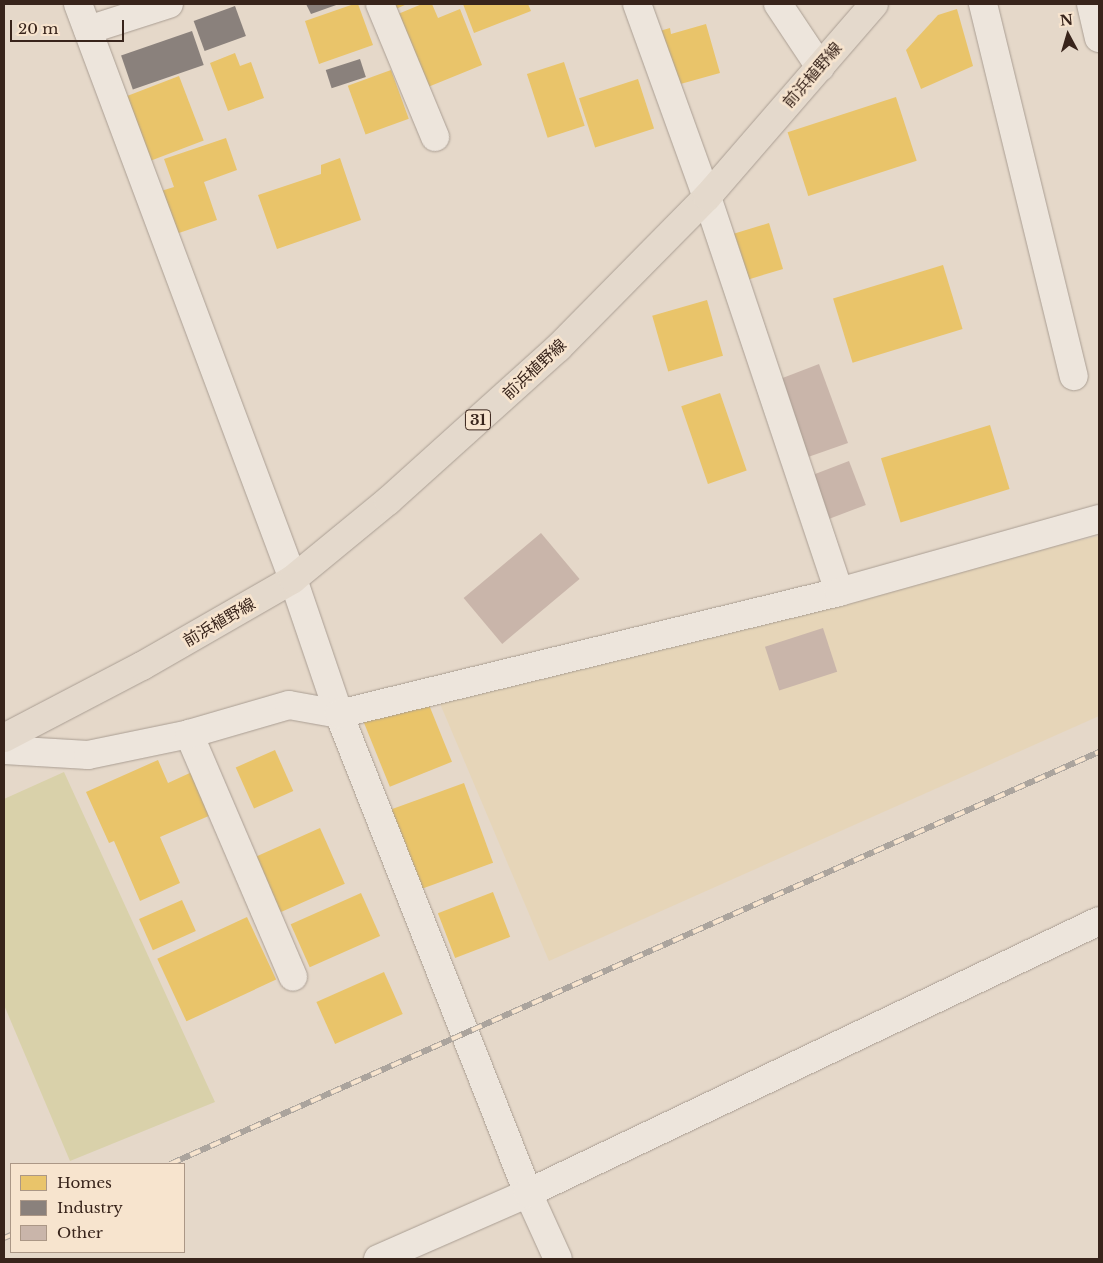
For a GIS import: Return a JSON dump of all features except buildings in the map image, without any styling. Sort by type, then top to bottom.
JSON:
[{"type":"main road","name":"前浜植野線","points":[[4,738],[142,666],[293,579],[388,501],[558,348],[706,197],[874,4]]},
{"type":"street","points":[[78,4],[293,579],[339,714],[528,1193],[558,1259]]},
{"type":"street","points":[[88,30],[169,4]]},
{"type":"street","points":[[380,4],[435,138]]},
{"type":"street","points":[[637,4],[706,197],[839,592]]},
{"type":"street","points":[[778,4],[820,67]]},
{"type":"street","points":[[983,4],[1074,376]]},
{"type":"street","points":[[1091,4],[1099,38]]},
{"type":"street","points":[[4,750],[88,755],[189,734],[290,705],[339,714],[839,592],[1099,519]]},
{"type":"street","points":[[189,734],[292,977]]},
{"type":"street","points":[[378,1259],[528,1193],[1099,921]]},
{"type":"shaded area","points":[[1099,536],[1099,716],[549,961],[433,687]]},
{"type":"shaded area","points":[[64,772],[215,1102],[70,1161],[4,1005],[4,799]]},
{"type":"railway","points":[[172,1163],[1099,752]]},
{"type":"railway","points":[[4,1238],[10,1235]]}]
